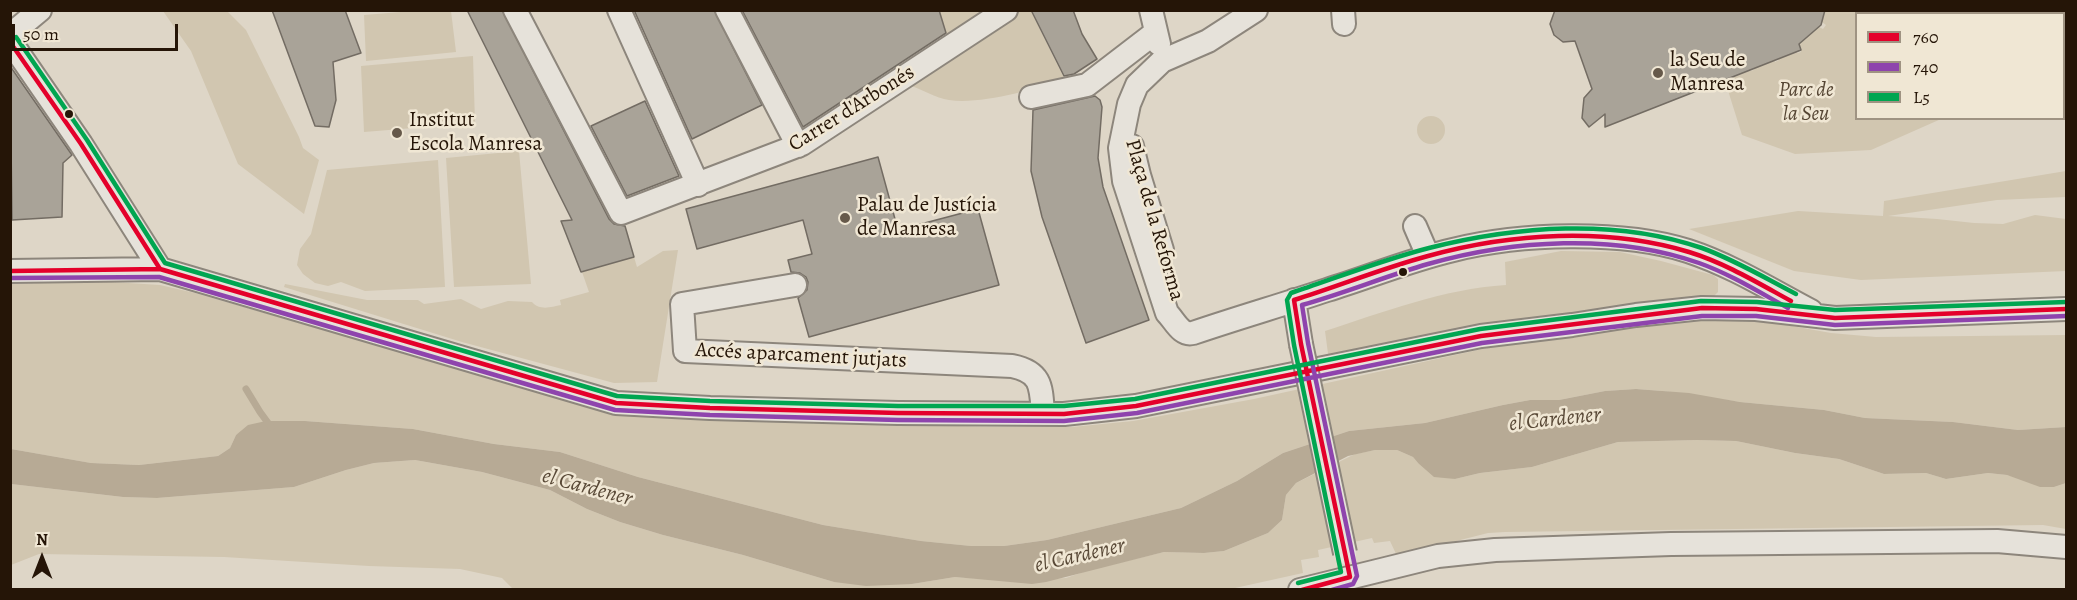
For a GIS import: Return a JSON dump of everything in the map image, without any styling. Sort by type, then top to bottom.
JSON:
[{"type":"street","points":[[10,34],[40,10]]},
{"type":"street","name":"Carrer d'Arbonés","points":[[515,10],[621,213],[798,146],[1006,10]]},
{"type":"street","points":[[619,10],[698,185]]},
{"type":"street","points":[[727,10],[798,146]]},
{"type":"street","name":"Plaça de la Reforma","points":[[1256,10],[1208,41],[1162,61],[1137,85],[1132,93],[1121,137],[1124,181],[1167,313],[1183,332],[1187,334],[1428,256],[1465,247],[1537,238],[1581,237],[1640,242],[1686,251],[1710,259],[1822,318]]},
{"type":"street","points":[[1154,21],[1162,61]]},
{"type":"street","points":[[1031,97],[1087,85],[1154,21]]},
{"type":"street","points":[[10,41],[81,144],[160,269]]},
{"type":"street","points":[[1415,226],[1428,256]]},
{"type":"street","points":[[10,271],[160,269],[616,403],[710,408],[1064,414],[1136,406],[1481,336],[1635,315],[1702,308],[1756,309],[1822,318],[1988,314],[2067,309]]},
{"type":"street","name":"Accés aparcament jutjats","points":[[795,285],[682,304],[685,351],[1012,366],[1033,373],[1041,391],[1043,414]]},
{"type":"street","points":[[1294,300],[1301,344],[1350,577]]},
{"type":"street","points":[[1300,590],[1438,555],[1495,550],[1671,544],[1998,541],[2067,547]]},
{"type":"green space","points":[[425,10],[451,11],[456,52],[366,61],[364,15]]},
{"type":"green space","points":[[939,10],[990,11],[947,37]]},
{"type":"green space","points":[[1017,10],[1031,11],[1065,80],[1007,95],[962,101],[944,99],[909,85]]},
{"type":"green space","points":[[163,11],[227,11],[246,30],[303,148],[319,160],[304,214],[238,164],[191,51]]},
{"type":"green space","name":"Parc de la Seu","points":[[1825,11],[2008,11],[1855,12],[1855,120],[1939,120],[1871,150],[1795,154],[1742,135],[1725,81],[1729,79],[1727,74],[1748,66],[1750,71],[1754,70],[1752,64],[1773,56],[1775,62],[1779,60],[1777,55],[1795,48],[1797,53],[1801,52],[1799,44],[1819,27],[1823,29],[1826,25],[1822,22]]},
{"type":"green space","points":[[473,56],[475,123],[364,132],[361,66]]},
{"type":"green space","points":[[1431,116],[1441,120],[1445,130],[1441,140],[1431,144],[1421,140],[1417,130],[1421,120]]},
{"type":"green space","points":[[519,151],[531,284],[454,287],[446,158]]},
{"type":"green space","points":[[438,160],[445,287],[365,291],[341,282],[328,286],[315,283],[303,274],[297,265],[300,249],[311,234],[327,170]]},
{"type":"green space","points":[[2066,171],[2066,197],[1997,200],[1888,216],[2003,224],[2035,215],[2066,219],[2066,271],[1861,280],[1794,271],[1689,229],[1798,211],[1883,216],[1884,201]]},
{"type":"green space","points":[[678,250],[657,382],[614,383],[462,342],[284,287],[285,284],[367,300],[418,300],[424,304],[461,299],[481,309],[508,301],[532,302],[538,307],[550,307],[561,305],[560,300],[589,292],[582,272],[634,257],[637,267],[663,251]]},
{"type":"green space","points":[[1561,251],[1620,252],[1661,261],[1713,275],[1718,279],[1718,292],[1714,296],[1688,302],[1329,361],[1325,331],[1437,296],[1506,285],[1505,262]]},
{"type":"green space","points":[[96,281],[160,285],[195,293],[511,384],[628,414],[985,427],[1072,427],[1133,421],[1254,399],[1487,348],[1715,317],[1747,318],[1831,333],[1876,337],[2066,335],[2066,427],[2018,430],[1953,422],[1865,418],[1824,410],[1740,402],[1663,391],[1636,389],[1605,391],[1559,400],[1530,400],[1425,423],[1349,431],[1283,453],[1237,481],[1181,508],[1047,540],[1004,546],[971,546],[921,541],[823,525],[638,477],[560,452],[494,444],[413,429],[305,421],[266,421],[236,435],[230,448],[218,456],[139,465],[91,463],[11,449],[11,284]]},
{"type":"green space","points":[[1736,441],[1839,459],[1884,474],[1926,473],[1946,479],[1988,473],[2007,475],[2054,487],[2066,483],[2066,529],[2043,525],[1505,532],[1488,533],[1397,556],[1390,541],[1374,543],[1372,538],[1318,550],[1319,557],[1301,560],[1303,573],[1226,590],[514,590],[502,578],[460,569],[224,557],[39,554],[11,565],[11,484],[123,497],[157,498],[294,487],[374,463],[415,460],[482,472],[550,490],[587,509],[620,522],[834,582],[912,584],[955,577],[1014,581],[1066,578],[1089,570],[1164,552],[1224,551],[1268,533],[1282,520],[1286,495],[1296,483],[1355,454],[1375,450],[1397,450],[1413,457],[1418,463],[1455,479],[1480,473],[1532,467],[1618,442]]},
{"type":"water","name":"el Cardener","points":[[1636,389],[1689,393],[1740,402],[1824,410],[1865,418],[1953,422],[2018,430],[2066,427],[2066,483],[2054,487],[2040,487],[2007,475],[1988,473],[1946,479],[1926,473],[1884,474],[1839,459],[1736,441],[1618,442],[1532,467],[1480,473],[1455,479],[1434,477],[1413,457],[1397,450],[1375,450],[1348,456],[1296,483],[1286,495],[1282,520],[1268,533],[1224,551],[1164,552],[1032,584],[955,577],[912,584],[866,586],[834,582],[620,522],[587,509],[550,490],[482,472],[415,460],[374,463],[294,487],[157,498],[123,497],[11,484],[11,449],[91,463],[139,465],[218,456],[230,448],[236,435],[248,425],[266,421],[305,421],[413,429],[494,444],[560,452],[638,477],[823,525],[921,541],[971,546],[1004,546],[1047,540],[1181,508],[1237,481],[1283,453],[1349,431],[1425,423],[1530,400],[1559,400],[1605,391]]},
{"type":"building","points":[[272,10],[345,10],[361,53],[333,62],[336,100],[329,127],[315,126]]},
{"type":"building","points":[[467,10],[502,10],[609,219],[614,224],[625,226],[634,257],[581,272],[561,221],[572,220]]},
{"type":"building","points":[[634,10],[714,10],[762,105],[692,139]]},
{"type":"building","points":[[742,10],[939,10],[946,33],[803,127]]},
{"type":"building","points":[[1031,10],[1073,10],[1082,34],[1097,59],[1074,74],[1064,76]]},
{"type":"building","name":"la Seu de Manresa","points":[[1555,10],[1825,10],[1821,25],[1799,44],[1801,50],[1605,127],[1605,114],[1589,127],[1582,118],[1584,98],[1592,89],[1575,41],[1563,42],[1554,35],[1550,24]]},
{"type":"building","points":[[10,66],[72,155],[63,163],[62,217],[12,220]]},
{"type":"building","points":[[1095,96],[1100,100],[1102,107],[1098,158],[1103,187],[1149,320],[1086,343],[1042,217],[1031,171],[1033,110]]},
{"type":"building","points":[[645,101],[679,176],[627,196],[591,126]]},
{"type":"building","points":[[878,157],[898,230],[978,209],[999,285],[809,337],[798,298],[807,290],[808,282],[806,277],[800,273],[791,272],[788,260],[812,254],[803,220],[697,249],[686,209]]},
{"type":"waterway","points":[[246,389],[271,427]]},
{"type":"transit line","name":"L5","points":[[16,37],[87,140],[165,263],[617,396],[898,406],[1064,406],[1135,399],[1480,329],[1701,301],[1757,302],[1835,310],[2066,302]]},
{"type":"transit line","name":"760","points":[[10,42],[81,144],[160,269]]},
{"type":"transit line","name":"L5","points":[[1298,583],[1341,572],[1294,345],[1287,300],[1291,293],[1377,264],[1462,240],[1496,234],[1565,228],[1635,232],[1669,238],[1726,258],[1796,294]]},
{"type":"transit line","name":"760","points":[[1302,590],[1350,577],[1301,344],[1294,300],[1394,266],[1460,248],[1525,238],[1592,236],[1657,244],[1689,252],[1754,280],[1791,301]]},
{"type":"transit line","name":"740","points":[[1332,590],[1353,584],[1357,576],[1302,305],[1428,264],[1461,256],[1529,245],[1564,243],[1633,247],[1666,253],[1722,272],[1788,308]]},
{"type":"transit line","name":"760","points":[[10,271],[160,269],[616,403],[898,413],[1064,414],[1136,406],[1481,336],[1702,308],[1756,309],[1835,318],[2066,309]]},
{"type":"transit line","name":"740","points":[[10,278],[159,277],[615,410],[898,420],[1064,421],[1137,413],[1482,343],[1702,316],[1756,316],[1835,325],[2066,316]]},
{"type":"place","name":"la Seu de Manresa","points":[[1658,73]]},
{"type":"place","name":"Institut Escola Manresa","points":[[397,133]]},
{"type":"place","name":"Palau de Justícia de Manresa","points":[[845,218]]}]
